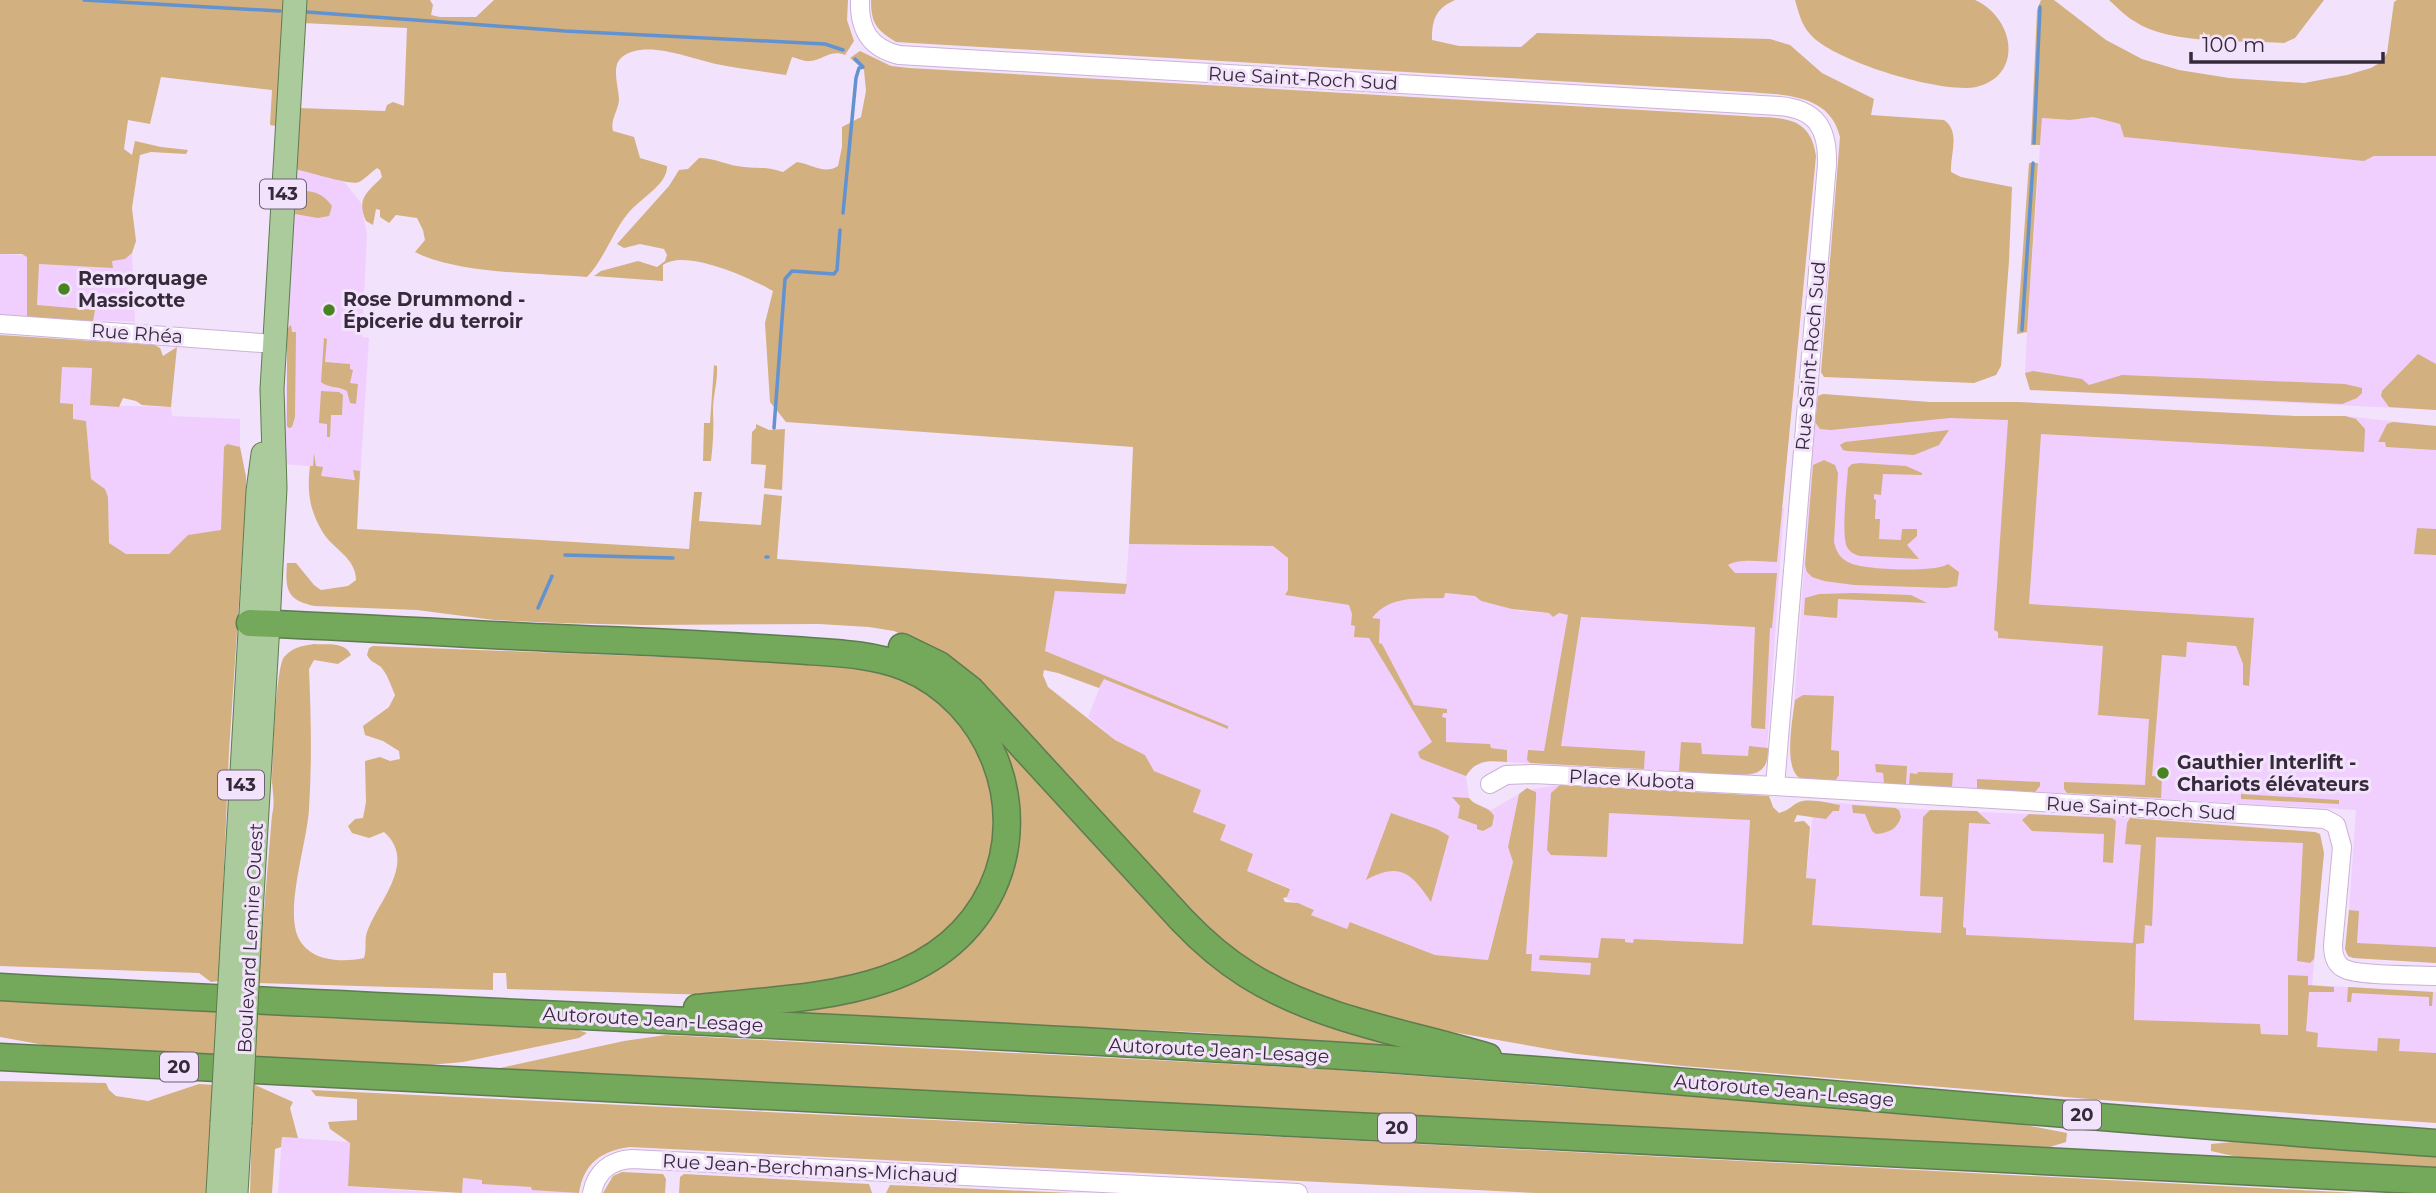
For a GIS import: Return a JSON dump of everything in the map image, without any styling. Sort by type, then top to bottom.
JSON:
[{"type":"highway","points":[[259,623],[685,642],[859,655],[892,662],[925,677],[973,720],[998,767],[1008,821],[1006,844],[992,888],[969,925],[935,955],[903,973],[865,986],[821,995],[622,1017]]},
{"type":"highway","points":[[685,642],[852,638],[900,646],[927,657],[971,690],[1182,920],[1209,947],[1243,972],[1300,1001],[1336,1015],[1533,1070]]},
{"type":"highway","name":"Autoroute Jean-Lesage","points":[[0,987],[622,1017],[1314,1055],[1533,1070],[2436,1143]]},
{"type":"highway","name":"20","points":[[0,1057],[2436,1181]]},
{"type":"main road","name":"Boulevard Lemire Ouest","points":[[259,623],[258,492],[272,389],[295,0]]},
{"type":"main road","name":"Boulevard Lemire Ouest","points":[[231,1124],[259,623],[275,488],[272,389]]},
{"type":"main road","name":"143","points":[[218,1193],[231,1124]]},
{"type":"main road","points":[[231,1124],[236,1193]]},
{"type":"street","name":"Rue Saint-Roch Sud","points":[[860,0],[860,19],[867,37],[881,49],[899,54],[1779,106],[1798,109],[1813,117],[1825,137],[1827,164],[1775,786],[2325,819],[2336,825],[2342,848],[2333,945],[2338,964],[2343,969],[2359,972],[2436,976]]},
{"type":"street","name":"Rue Rhéa","points":[[0,324],[275,344]]},
{"type":"street","name":"Place Kubota","points":[[1490,784],[1501,777],[1515,774],[1775,786]]},
{"type":"street","name":"Rue Jean-Berchmans-Michaud","points":[[592,1193],[594,1183],[606,1168],[621,1159],[1298,1193]]},
{"type":"shaded area","points":[[0,0],[285,0],[276,126],[270,125],[272,90],[161,77],[150,124],[128,120],[124,149],[132,155],[135,141],[188,150],[186,154],[151,152],[140,155],[132,208],[136,241],[132,253],[125,259],[112,261],[113,268],[39,264],[37,305],[95,310],[93,321],[27,318],[27,257],[22,254],[0,254]]},
{"type":"shaded area","points":[[305,0],[430,0],[433,5],[431,15],[476,17],[494,0],[848,0],[847,20],[854,41],[845,55],[835,53],[808,61],[792,57],[786,75],[725,66],[654,50],[630,52],[621,58],[616,67],[619,100],[613,131],[634,137],[640,158],[667,166],[666,173],[658,185],[623,219],[599,262],[587,277],[522,273],[453,265],[415,252],[425,240],[417,218],[396,215],[389,223],[380,217],[380,210],[376,209],[373,225],[366,221],[363,201],[382,177],[377,168],[355,183],[298,170],[295,166],[299,108],[385,111],[387,105],[393,102],[404,106],[407,28],[303,23]]},
{"type":"shaded area","points":[[871,0],[1455,0],[1443,7],[1436,16],[1432,40],[1459,46],[1521,47],[1537,33],[1770,39],[1790,45],[1822,73],[1874,99],[1871,115],[1944,120],[1952,131],[1954,144],[1951,172],[1961,177],[2012,187],[2001,366],[1996,375],[1974,383],[1824,377],[1821,372],[1840,137],[1835,123],[1826,112],[1803,99],[1747,92],[896,42],[876,26]]},
{"type":"shaded area","points":[[1795,0],[1975,0],[1988,8],[1999,20],[2006,33],[2007,59],[2002,71],[1991,81],[1976,87],[1939,85],[1888,73],[1840,55],[1822,44],[1805,27]]},
{"type":"shaded area","points":[[2041,0],[2054,0],[2106,40],[2142,59],[2179,70],[2229,78],[2304,83],[2347,75],[2381,62],[2387,53],[2394,2],[2436,0],[2436,156],[2374,156],[2364,161],[2124,137],[2120,124],[2093,117],[2070,120],[2042,118],[2040,145],[2031,145],[2037,10]]},
{"type":"shaded area","points":[[2109,0],[2324,0],[2295,38],[2284,43],[2206,40],[2166,34],[2134,21]]},
{"type":"shaded area","points":[[860,51],[891,66],[909,68],[1770,117],[1800,125],[1813,142],[1816,156],[1777,562],[1745,561],[1728,565],[1735,573],[1777,573],[1770,628],[1765,729],[1752,728],[1751,725],[1755,627],[1581,617],[1561,746],[1645,751],[1644,769],[1530,763],[1527,760],[1528,750],[1544,751],[1568,615],[1559,613],[1553,617],[1549,613],[1512,609],[1481,601],[1475,596],[1445,593],[1444,598],[1405,600],[1387,605],[1379,611],[1372,618],[1380,619],[1379,643],[1382,644],[1414,705],[1447,709],[1447,713],[1443,713],[1442,717],[1446,718],[1446,742],[1490,744],[1491,748],[1507,750],[1507,762],[1479,764],[1466,776],[1424,760],[1418,752],[1432,742],[1369,638],[1354,637],[1355,626],[1351,625],[1349,605],[1285,595],[1288,590],[1288,558],[1273,546],[1129,544],[1133,447],[786,422],[770,402],[765,323],[773,291],[718,267],[686,260],[663,265],[663,281],[594,276],[601,271],[638,261],[657,267],[665,261],[667,255],[664,249],[640,244],[624,248],[617,244],[669,186],[679,170],[688,169],[699,158],[783,172],[797,162],[823,169],[838,166],[842,127],[861,117],[866,91],[864,70],[850,58]]},
{"type":"shaded area","points":[[2093,117],[2120,124],[2124,137],[2364,161],[2374,156],[2436,156],[2436,410],[2030,390],[2025,373],[2042,118],[2070,120]]},
{"type":"shaded area","points":[[2029,163],[2038,163],[2027,332],[2017,334]]},
{"type":"shaded area","points":[[295,166],[298,170],[334,177],[345,183],[361,203],[367,235],[362,337],[369,338],[360,480],[321,476],[322,467],[283,464]]},
{"type":"shaded area","points":[[304,191],[316,193],[326,199],[332,206],[329,216],[318,218],[295,214],[296,196]]},
{"type":"shaded area","points":[[132,253],[135,322],[0,316],[0,254],[125,259]]},
{"type":"shaded area","points":[[291,325],[292,332],[296,332],[295,417],[292,427],[289,428],[287,329]]},
{"type":"shaded area","points":[[0,335],[155,345],[160,348],[163,356],[177,347],[171,407],[142,405],[123,398],[119,407],[90,405],[92,368],[62,367],[60,403],[73,404],[73,419],[86,421],[91,479],[105,489],[108,497],[109,543],[126,554],[169,554],[188,535],[221,530],[224,447],[227,444],[240,447],[246,477],[246,496],[229,752],[219,981],[211,982],[199,973],[0,966]]},
{"type":"shaded area","points":[[324,338],[327,339],[325,362],[350,364],[350,369],[353,370],[350,383],[358,384],[356,404],[350,403],[347,391],[321,382]]},
{"type":"shaded area","points":[[2418,354],[2436,364],[2436,410],[2389,407],[2381,396],[2382,391]]},
{"type":"shaded area","points":[[714,365],[717,366],[717,372],[711,461],[703,461],[704,423],[710,423]]},
{"type":"shaded area","points":[[62,366],[92,368],[90,405],[171,407],[172,416],[240,419],[240,447],[246,477],[244,530],[188,535],[169,554],[126,554],[109,543],[108,497],[105,489],[91,479],[86,422],[73,419],[60,403]]},
{"type":"shaded area","points":[[2033,371],[2082,379],[2089,385],[2122,375],[2345,384],[2362,388],[2362,393],[2342,404],[2030,390],[2025,373]]},
{"type":"shaded area","points":[[321,391],[339,392],[343,395],[342,415],[331,415],[330,437],[327,437],[327,424],[319,423]]},
{"type":"shaded area","points":[[1823,394],[1929,402],[2018,402],[2295,416],[2345,416],[2436,426],[2436,963],[2353,958],[2346,953],[2356,810],[1803,779],[1797,775],[1790,758],[1815,422],[1818,396]]},
{"type":"shaded area","points":[[1823,394],[1929,402],[2018,402],[2295,416],[2345,416],[2356,419],[2365,429],[2364,452],[2041,434],[2029,604],[2254,618],[2249,686],[2243,685],[2243,664],[2236,646],[2187,642],[2186,657],[2162,655],[2152,776],[2162,777],[2161,798],[2067,793],[2064,782],[2145,785],[2149,719],[2098,715],[2103,646],[1998,638],[1998,632],[1994,630],[2008,420],[1950,418],[1820,429],[1815,422],[1818,396]]},
{"type":"shaded area","points":[[2393,422],[2436,426],[2436,450],[2386,447],[2385,442],[2378,442],[2387,424]]},
{"type":"shaded area","points":[[756,424],[769,430],[785,429],[782,490],[764,488],[766,465],[751,464],[752,432]]},
{"type":"shaded area","points":[[1949,430],[1939,445],[1914,455],[1847,451],[1840,445],[1845,442]]},
{"type":"shaded area","points":[[314,453],[316,466],[323,467],[321,476],[355,480],[353,470],[360,471],[357,529],[689,549],[694,492],[702,492],[699,521],[761,525],[764,494],[782,496],[777,559],[1127,584],[1125,594],[1055,591],[1045,651],[1228,726],[1228,729],[1104,679],[1099,688],[1044,670],[1043,675],[1048,687],[1115,740],[1145,755],[1154,771],[1201,790],[1193,812],[1226,825],[1220,840],[1253,854],[1247,871],[1290,889],[1287,897],[1283,898],[1285,902],[1298,903],[1314,910],[1311,915],[1347,929],[1350,922],[1435,955],[1488,960],[1513,862],[1508,847],[1519,794],[1527,788],[1536,792],[1526,954],[1532,954],[1531,971],[1590,975],[1591,963],[1539,960],[1540,955],[1598,958],[1601,938],[1625,939],[1625,942],[1633,943],[1634,939],[1743,944],[1750,820],[1609,813],[1607,857],[1551,855],[1547,850],[1551,793],[1560,785],[1769,796],[1773,807],[1779,813],[1804,801],[1840,805],[1839,811],[1833,811],[1826,819],[1797,815],[1794,822],[1804,821],[1810,827],[1806,878],[1816,879],[1812,925],[1941,933],[1943,897],[1920,896],[1923,817],[1930,810],[1977,811],[1991,824],[1969,823],[1963,927],[1966,928],[1966,935],[2133,943],[2141,845],[2125,844],[2130,818],[2315,832],[2320,834],[2324,853],[2314,959],[2310,963],[2297,961],[2303,843],[2156,837],[2152,926],[2145,925],[2144,943],[2136,944],[2134,1020],[2260,1024],[2261,1034],[2288,1035],[2288,975],[2308,976],[2308,985],[2334,987],[2334,992],[2309,992],[2306,1031],[2318,1033],[2317,1047],[2377,1051],[2378,1038],[2400,1039],[2399,1051],[2436,1053],[2436,1123],[2102,1100],[1683,1066],[1577,1054],[1430,1028],[1320,997],[1259,969],[1203,929],[969,671],[944,653],[894,631],[819,624],[643,625],[494,620],[417,610],[315,606],[299,601],[293,597],[288,587],[287,563],[296,563],[321,590],[348,586],[356,580],[352,565],[326,537],[314,515],[309,484]]},
{"type":"shaded area","points":[[1824,460],[1835,465],[1838,473],[1834,542],[1841,557],[1858,565],[1884,569],[1930,569],[1948,564],[1959,572],[1957,586],[1854,585],[1812,577],[1805,565],[1813,465]]},
{"type":"shaded area","points":[[1852,464],[1906,466],[1922,473],[1883,474],[1881,495],[1874,494],[1875,519],[1880,519],[1879,539],[1901,540],[1902,529],[1917,529],[1917,536],[1907,545],[1919,559],[1860,556],[1847,547],[1844,521],[1848,468]]},
{"type":"shaded area","points":[[1718,505],[1784,508],[1766,764],[1751,775],[1488,761],[1474,766],[1466,776],[1472,802],[1491,810],[1519,794],[1508,847],[1513,862],[1488,960],[1435,955],[1351,922],[1347,929],[1311,915],[1313,909],[1286,899],[1290,888],[1246,871],[1253,854],[1220,840],[1193,812],[1201,790],[1154,771],[1145,755],[1115,740],[1088,717],[1103,679],[1045,651],[1055,590],[1125,593],[1129,544],[1273,546],[1288,558],[1288,590],[1285,595],[1349,605],[1372,618],[1381,607],[1393,602],[1417,597],[1444,598],[1444,593],[1475,596],[1481,601],[1521,611],[1693,623]]},
{"type":"shaded area","points":[[2417,528],[2436,529],[2436,555],[2414,554]]},
{"type":"shaded area","points":[[1819,594],[1911,595],[1927,603],[1838,599],[1837,618],[1804,615],[1805,598]]},
{"type":"shaded area","points":[[314,644],[340,646],[351,655],[338,664],[314,660],[309,669],[309,809],[294,910],[298,937],[303,945],[317,956],[335,960],[364,958],[367,932],[396,869],[397,856],[393,844],[384,832],[369,838],[352,833],[348,826],[355,819],[363,818],[366,802],[365,761],[380,757],[390,761],[400,759],[399,751],[383,741],[365,735],[363,726],[389,707],[395,695],[381,667],[367,655],[369,648],[373,646],[848,664],[879,668],[938,697],[975,741],[996,797],[994,855],[968,908],[921,954],[847,981],[712,995],[507,989],[506,973],[493,973],[493,990],[258,983],[274,799],[272,782],[275,716],[281,665],[284,657],[291,651]]},
{"type":"shaded area","points":[[942,673],[1183,936],[1388,1035],[1387,1046],[1193,1032],[762,1013],[934,967],[1015,822]]},
{"type":"shaded area","points":[[1803,695],[1834,696],[1831,750],[1839,751],[1839,775],[1835,781],[1802,779],[1792,766],[1790,743],[1795,700]]},
{"type":"shaded area","points":[[1681,742],[1701,743],[1702,754],[1748,756],[1749,746],[1768,748],[1767,759],[1762,769],[1747,775],[1679,771]]},
{"type":"shaded area","points":[[1875,764],[1907,766],[1906,785],[1884,783],[1883,773],[1876,772]]},
{"type":"shaded area","points":[[1910,773],[1953,773],[1952,787],[1909,785]]},
{"type":"shaded area","points":[[1977,779],[2040,782],[2040,786],[2035,792],[1977,789]]},
{"type":"shaded area","points":[[1567,784],[1750,820],[1743,944],[1634,939],[1634,943],[1593,978],[1524,973],[1536,799],[1536,792],[1532,789]]},
{"type":"shaded area","points":[[2241,794],[2339,800],[2339,804],[2241,799]]},
{"type":"shaded area","points":[[1452,797],[1469,798],[1489,810],[1494,816],[1492,826],[1483,831],[1477,829],[1477,825],[1458,818],[1460,806]]},
{"type":"shaded area","points":[[1814,801],[1930,810],[2130,818],[2320,834],[2324,853],[2312,985],[2436,992],[2436,1058],[2302,1051],[2288,1035],[2261,1034],[2260,1024],[2134,1021],[2136,947],[2108,942],[1808,929],[1811,879],[1806,879]]},
{"type":"shaded area","points":[[1852,805],[1895,808],[1899,810],[1901,817],[1892,830],[1876,834],[1865,814],[1853,813]]},
{"type":"shaded area","points":[[1391,813],[1449,836],[1431,902],[1417,883],[1403,873],[1387,872],[1366,880]]},
{"type":"shaded area","points":[[2029,814],[2112,818],[2116,821],[2113,863],[2103,862],[2104,834],[2032,831],[2022,820]]},
{"type":"shaded area","points":[[2349,910],[2359,911],[2357,943],[2436,947],[2436,963],[2348,956],[2345,949]]},
{"type":"shaded area","points":[[2348,987],[2433,992],[2432,1006],[2429,1006],[2429,997],[2352,993],[2351,1002],[2347,1002]]},
{"type":"shaded area","points":[[0,1001],[220,1009],[217,1057],[44,1045],[0,1037]]},
{"type":"shaded area","points":[[256,1014],[578,1030],[587,1033],[579,1038],[463,1062],[406,1067],[254,1058]]},
{"type":"shaded area","points":[[666,1035],[1323,1069],[2020,1124],[2067,1133],[2066,1142],[2050,1147],[2025,1147],[491,1070],[624,1041]]},
{"type":"shaded area","points":[[0,1081],[106,1083],[116,1096],[148,1101],[199,1084],[215,1085],[207,1193],[0,1193]]},
{"type":"shaded area","points":[[253,1084],[293,1102],[290,1108],[298,1138],[282,1137],[281,1147],[275,1149],[272,1193],[250,1193]]},
{"type":"shaded area","points":[[311,1090],[1207,1133],[2357,1193],[1536,1193],[630,1147],[603,1155],[596,1160],[585,1173],[579,1193],[482,1184],[482,1180],[463,1178],[462,1193],[348,1186],[350,1143],[330,1129],[328,1122],[357,1120],[357,1099],[316,1096]]},
{"type":"shaded area","points":[[282,1137],[350,1142],[348,1186],[441,1193],[278,1193]]},
{"type":"shaded area","points":[[2233,1142],[2436,1156],[2436,1171],[2255,1161],[2211,1151],[2211,1144]]},
{"type":"shaded area","points":[[622,1172],[663,1174],[666,1179],[665,1193],[603,1193],[613,1176]]},
{"type":"shaded area","points":[[684,1174],[869,1184],[872,1193],[679,1193],[680,1177]]},
{"type":"shaded area","points":[[463,1178],[486,1180],[579,1193],[462,1193]]},
{"type":"shaded area","points":[[890,1185],[1072,1193],[886,1193]]},
{"type":"waterway","points":[[84,0],[280,11]]},
{"type":"waterway","points":[[2034,143],[2040,7]]},
{"type":"waterway","points":[[307,12],[565,31],[825,44],[843,50]]},
{"type":"waterway","points":[[843,213],[856,78],[859,68],[863,67],[855,59]]},
{"type":"waterway","points":[[2022,330],[2033,163]]},
{"type":"waterway","points":[[774,428],[785,279],[792,271],[834,274],[837,270],[840,230]]},
{"type":"waterway","points":[[565,555],[673,558]]},
{"type":"waterway","points":[[538,608],[552,576]]},
{"type":"place","name":"Remorquage Massicotte","points":[[64,289]]},
{"type":"place","name":"Rose Drummond - Épicerie du terroir","points":[[329,310]]},
{"type":"place","name":"Gauthier Interlift - Chariots élévateurs","points":[[2163,773]]}]
